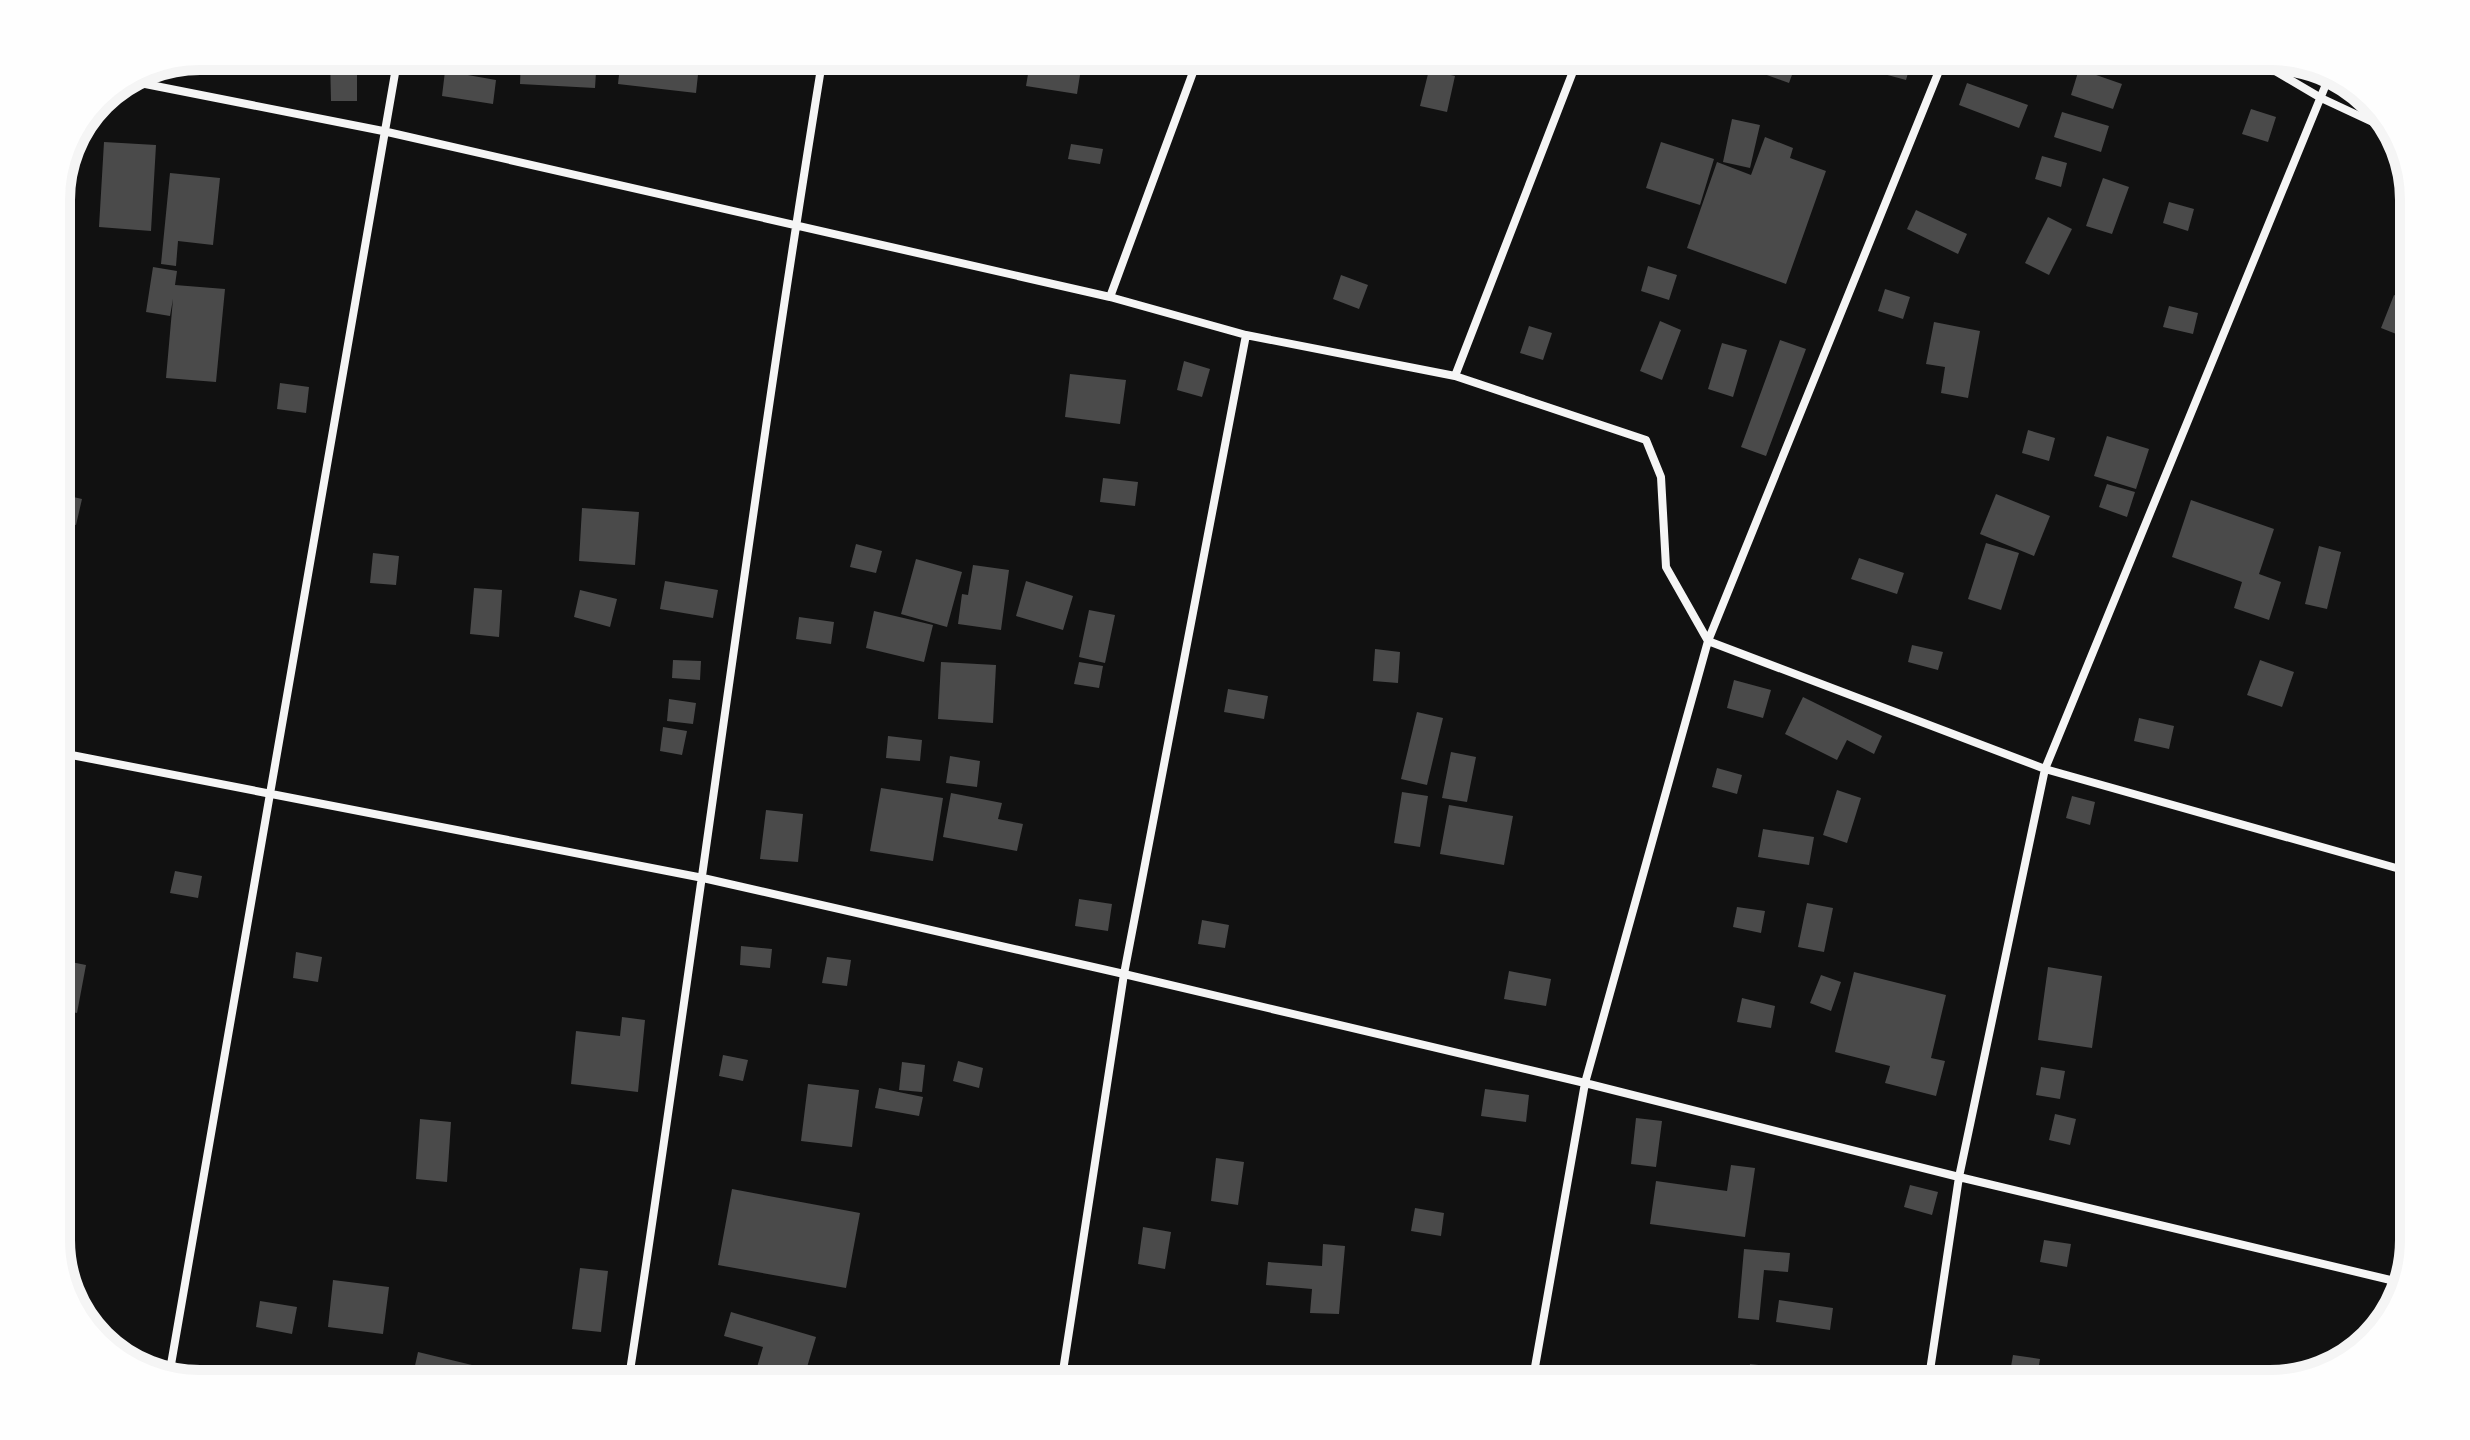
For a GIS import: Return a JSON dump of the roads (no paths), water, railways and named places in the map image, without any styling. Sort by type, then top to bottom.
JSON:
[{"type":"street","points":[[171,1367],[395,70]]},
{"type":"street","points":[[630,1370],[795,227],[821,70]]},
{"type":"street","points":[[1110,297],[1194,70]]},
{"type":"street","points":[[1455,376],[1574,70]]},
{"type":"street","points":[[1534,1370],[1585,1083],[1708,641],[1939,70]]},
{"type":"street","points":[[2274,70],[2321,98],[2374,123]]},
{"type":"street","points":[[1930,1370],[1959,1177],[2045,769],[2327,83]]},
{"type":"street","points":[[143,84],[383,131],[1110,297],[1246,335],[1455,376],[1646,440],[1661,477],[1666,567],[1708,641],[2045,769],[2400,869]]},
{"type":"street","points":[[1063,1370],[1124,974],[1246,335]]},
{"type":"street","points":[[70,755],[703,878],[1585,1083],[1959,1177],[2393,1281]]}]
